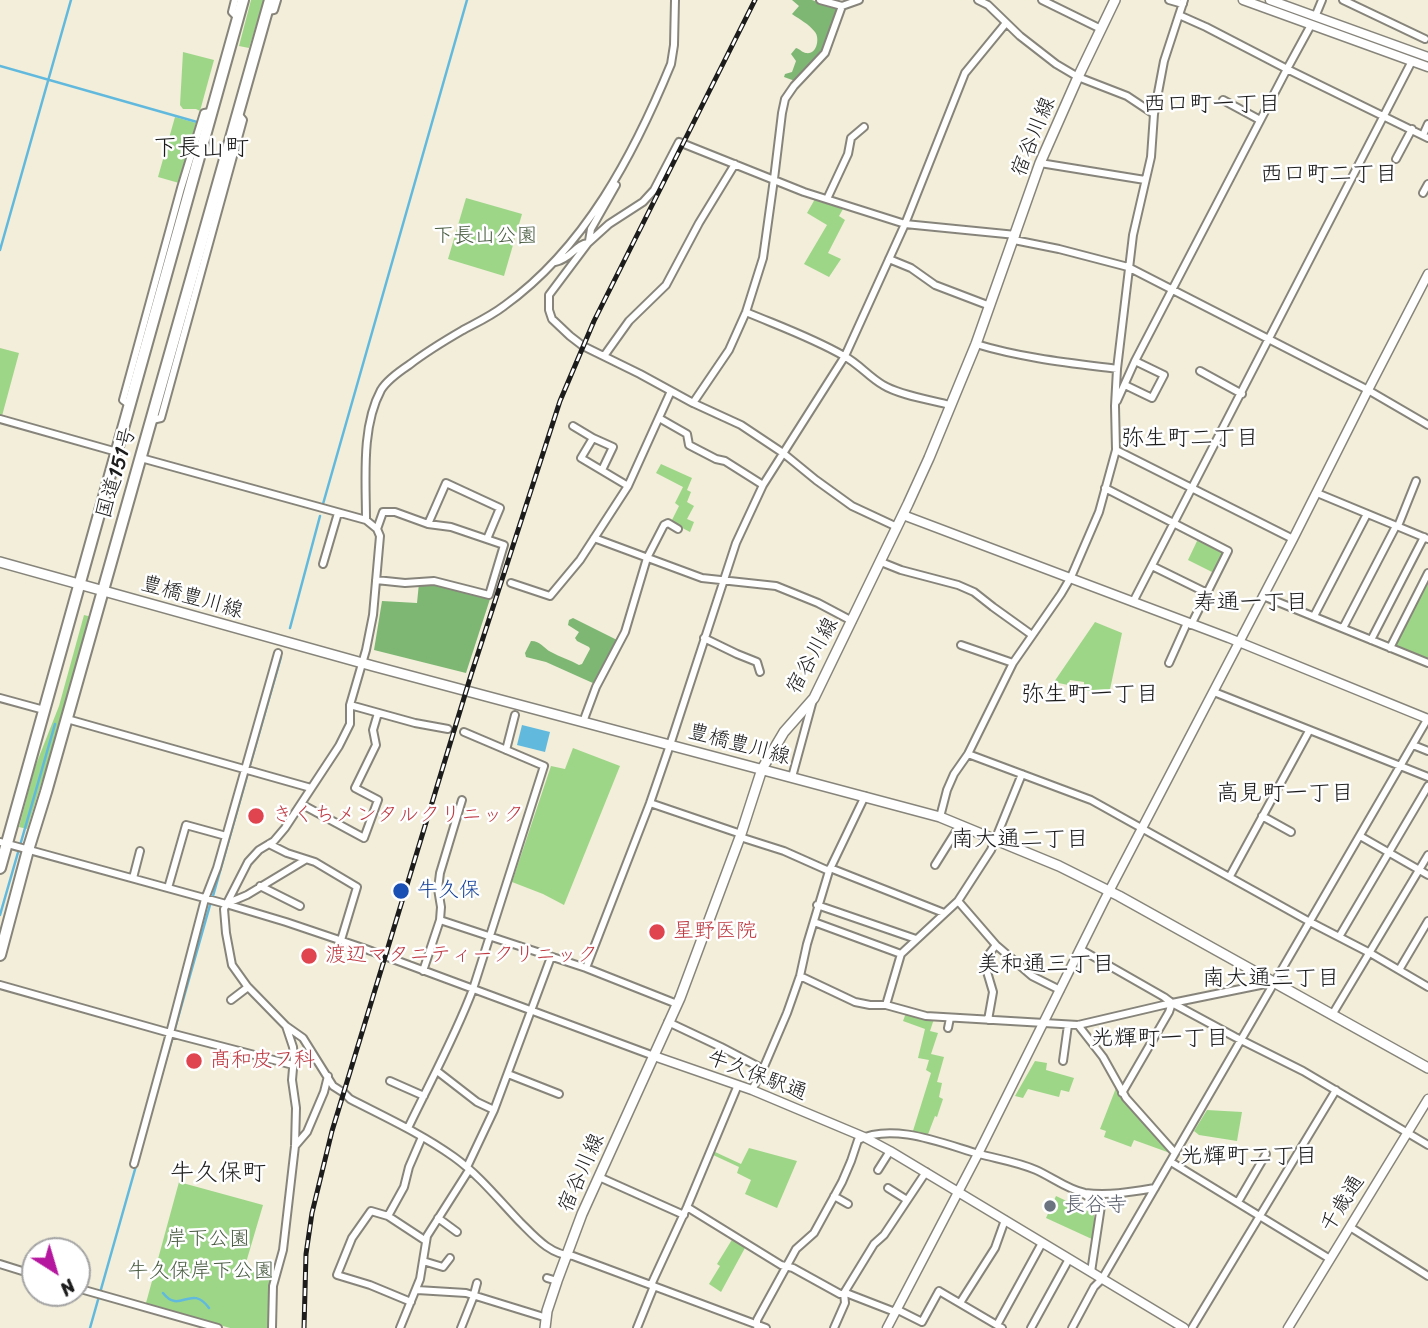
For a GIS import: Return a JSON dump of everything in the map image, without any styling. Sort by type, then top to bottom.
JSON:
[{"type":"highway","name":"国道151号","points":[[0,868],[4,843],[44,710],[243,0]]},
{"type":"highway","name":"国道151号","points":[[0,955],[268,6]]},
{"type":"main road","name":"宿谷川線","points":[[546,1323],[557,1281],[582,1214],[677,1004],[741,835],[762,769],[784,732],[814,698],[903,515],[976,344],[1040,163],[1115,0]]},
{"type":"main road","name":"豊橋豊川線","points":[[0,562],[363,663],[940,817],[1059,866],[1109,891],[1428,1068]]},
{"type":"street","points":[[235,0],[232,12],[238,18]]},
{"type":"street","points":[[268,6],[274,10],[277,0]]},
{"type":"street","points":[[366,520],[368,441],[373,414],[383,387],[426,353],[502,308],[555,261],[584,225],[618,176],[671,64],[675,0]]},
{"type":"street","points":[[820,0],[842,6],[859,0]]},
{"type":"street","points":[[978,0],[988,5],[1041,54],[1078,76],[1127,96],[1154,114]]},
{"type":"street","points":[[1042,0],[1101,29]]},
{"type":"street","points":[[940,817],[954,774],[968,754],[1013,663],[1071,578],[1098,512],[1116,450],[1117,369],[1128,267],[1151,157],[1154,114],[1164,61],[1183,2],[1169,0]]},
{"type":"street","points":[[1243,0],[1428,57]]},
{"type":"street","points":[[1270,0],[1313,21],[1428,68]]},
{"type":"street","points":[[1115,406],[1135,360],[1322,0]]},
{"type":"street","points":[[1342,0],[1424,39]]},
{"type":"street","points":[[693,404],[729,351],[746,312],[763,258],[785,99],[825,53],[842,6]]},
{"type":"street","points":[[1180,15],[1425,136],[1428,124]]},
{"type":"street","points":[[586,968],[670,745],[736,543],[764,485],[845,356],[905,224],[965,73],[1006,23]]},
{"type":"street","points":[[1133,603],[1412,61]]},
{"type":"street","points":[[1223,100],[1260,120]]},
{"type":"street","points":[[827,199],[848,154],[850,138],[864,127]]},
{"type":"street","points":[[1396,159],[1412,129]]},
{"type":"street","points":[[897,527],[852,506],[783,453],[741,425],[693,404],[583,346],[552,319],[549,295],[588,243],[609,224],[643,202],[654,190],[679,142],[804,192],[905,224],[1015,237],[1128,267],[1368,390],[1428,425]]},
{"type":"street","points":[[1040,163],[1145,180]]},
{"type":"street","points":[[604,356],[629,321],[666,285],[735,164]]},
{"type":"street","points":[[588,243],[591,229],[609,199],[618,176]]},
{"type":"street","points":[[1423,192],[1428,184]]},
{"type":"street","points":[[555,261],[570,256],[582,243],[588,243]]},
{"type":"street","points":[[889,259],[911,268],[935,285],[990,306]]},
{"type":"street","points":[[887,1328],[1428,274]]},
{"type":"street","points":[[746,312],[806,336],[845,356],[884,386],[950,405]]},
{"type":"street","points":[[976,344],[1004,352],[1117,369]]},
{"type":"street","points":[[1125,385],[1152,398],[1164,375],[1135,360]]},
{"type":"street","points":[[1200,371],[1241,394]]},
{"type":"street","points":[[510,583],[550,596],[566,579],[628,486],[671,391]]},
{"type":"street","points":[[659,418],[687,433],[688,445],[724,461],[764,485]]},
{"type":"street","points":[[0,419],[117,452]]},
{"type":"street","points":[[573,426],[613,447],[602,470]]},
{"type":"street","points":[[593,438],[581,458],[628,486]]},
{"type":"street","points":[[1116,450],[1293,540]]},
{"type":"street","points":[[141,458],[366,520],[377,529],[380,536],[373,615],[363,663],[350,705],[350,724],[339,746],[285,828],[274,841],[259,850],[248,862],[226,904],[223,914],[229,956],[237,973],[286,1026],[303,1038],[333,1086],[350,1100],[408,1128],[453,1156],[544,1245],[566,1256],[573,1256],[766,1328]]},
{"type":"street","points":[[1343,628],[1397,526],[1416,481]]},
{"type":"street","points":[[428,524],[446,483],[500,508],[488,540]]},
{"type":"street","points":[[1105,488],[1228,551],[1170,663]]},
{"type":"street","points":[[1317,493],[1426,538],[1371,640]]},
{"type":"street","points":[[376,580],[405,583],[434,581],[489,595],[504,545],[395,512],[383,512],[377,529]]},
{"type":"street","points":[[323,564],[338,513]]},
{"type":"street","points":[[1314,616],[1367,513]]},
{"type":"street","points":[[903,515],[1238,642],[1428,719],[1072,1328]]},
{"type":"street","points":[[583,722],[596,687],[625,632],[648,558],[664,525],[668,523],[678,529]]},
{"type":"street","points":[[594,538],[702,578],[776,586],[818,603],[852,621]]},
{"type":"street","points":[[881,562],[974,592],[1032,635]]},
{"type":"street","points":[[1152,566],[1207,593]]},
{"type":"street","points":[[1390,648],[1428,573]]},
{"type":"street","points":[[1263,596],[1428,663]]},
{"type":"street","points":[[705,638],[757,662],[760,672]]},
{"type":"street","points":[[961,645],[1013,663]]},
{"type":"street","points":[[134,1164],[205,899],[218,868],[278,653]]},
{"type":"street","points":[[1214,692],[1428,777]]},
{"type":"street","points":[[0,698],[44,710]]},
{"type":"street","points":[[792,777],[814,698]]},
{"type":"street","points":[[350,705],[448,729]]},
{"type":"street","points":[[301,804],[364,838],[378,800],[355,788],[376,746],[373,730],[377,713]]},
{"type":"street","points":[[506,750],[515,715]]},
{"type":"street","points":[[67,719],[311,788]]},
{"type":"street","points":[[1230,876],[1309,731]]},
{"type":"street","points":[[408,1128],[462,1019],[544,765],[464,732]]},
{"type":"street","points":[[1413,745],[1428,751]]},
{"type":"street","points":[[968,754],[1091,800],[1428,987]]},
{"type":"street","points":[[886,1005],[901,954],[958,901],[996,839],[1022,774]]},
{"type":"street","points":[[1339,937],[1428,786]]},
{"type":"street","points":[[752,1090],[787,1013],[800,976],[817,905],[829,869],[865,796]]},
{"type":"street","points":[[424,971],[440,920],[440,873],[462,800]]},
{"type":"street","points":[[649,803],[784,851],[944,913]]},
{"type":"street","points":[[1262,816],[1292,832]]},
{"type":"street","points":[[169,888],[186,825],[226,836]]},
{"type":"street","points":[[935,865],[960,825]]},
{"type":"street","points":[[1360,836],[1428,875]]},
{"type":"street","name":"牛久保駅通","points":[[4,843],[226,904],[341,940],[752,1090],[890,1151],[1184,1328]]},
{"type":"street","points":[[269,844],[316,862],[357,887],[341,940]]},
{"type":"street","points":[[133,878],[140,851]]},
{"type":"street","points":[[1332,1015],[1428,855]]},
{"type":"street","points":[[226,904],[247,895],[305,859]]},
{"type":"street","points":[[260,886],[300,906]]},
{"type":"street","points":[[958,901],[996,945],[1031,976],[1060,990]]},
{"type":"street","points":[[817,905],[916,939]]},
{"type":"street","points":[[440,920],[586,968],[677,1004]]},
{"type":"street","points":[[1399,971],[1428,920]]},
{"type":"street","points":[[814,922],[901,954]]},
{"type":"street","points":[[988,1020],[992,992],[985,965],[986,958],[996,945]]},
{"type":"street","points":[[1080,949],[1172,1003],[1303,1071],[1428,1144]]},
{"type":"street","points":[[400,1328],[417,1290],[426,1241],[468,1168],[494,1110],[551,957]]},
{"type":"street","points":[[800,976],[855,1002],[886,1005],[926,1016],[1068,1025],[1275,982]]},
{"type":"street","points":[[0,985],[293,1065]]},
{"type":"street","points":[[231,1000],[248,987]]},
{"type":"street","points":[[1122,1093],[1172,1003]]},
{"type":"street","points":[[948,1028],[950,1018]]},
{"type":"street","points":[[961,1018],[962,1027]]},
{"type":"street","points":[[668,1022],[763,1069]]},
{"type":"street","points":[[1063,1061],[1068,1025]]},
{"type":"street","points":[[1078,1025],[1103,1057],[1122,1093],[1175,1153]]},
{"type":"street","points":[[272,1328],[273,1286],[283,1250],[295,1146],[296,1108],[292,1080],[294,1057],[286,1026]]},
{"type":"street","points":[[437,1071],[494,1110]]},
{"type":"street","points":[[508,1074],[559,1094]]},
{"type":"street","points":[[295,1146],[307,1132],[328,1076]]},
{"type":"street","points":[[390,1081],[424,1096]]},
{"type":"street","points":[[638,1328],[652,1286],[738,1085]]},
{"type":"street","points":[[1192,1328],[1336,1090]]},
{"type":"street","name":"千歳通","points":[[1288,1328],[1428,1099]]},
{"type":"street","points":[[757,1326],[757,1320],[796,1249],[814,1233],[851,1161],[858,1140],[871,1135],[911,1136],[1015,1162],[1038,1170],[1082,1193],[1101,1206],[1091,1272]]},
{"type":"street","points":[[388,1216],[404,1187],[422,1137]]},
{"type":"street","points":[[878,1170],[890,1151]]},
{"type":"street","points":[[1238,1202],[1266,1154]]},
{"type":"street","points":[[1171,1162],[1330,1259]]},
{"type":"street","points":[[834,1328],[845,1303],[844,1293],[874,1244],[884,1235],[926,1172]]},
{"type":"street","points":[[599,1177],[685,1211],[781,1265],[840,1294],[846,1293],[922,1322],[939,1291],[999,1326],[1042,1243]]},
{"type":"street","points":[[888,1188],[907,1200]]},
{"type":"street","points":[[1082,1193],[1115,1195],[1155,1188]]},
{"type":"street","points":[[834,1196],[848,1204]]},
{"type":"street","points":[[337,1274],[352,1238],[370,1212],[388,1216],[426,1241]]},
{"type":"street","points":[[438,1218],[457,1232]]},
{"type":"street","points":[[960,1303],[995,1248],[1005,1220]]},
{"type":"street","points":[[1350,1227],[1428,1276]]},
{"type":"street","points":[[423,1261],[443,1267],[450,1258]]},
{"type":"street","points":[[1031,1328],[1069,1259]]},
{"type":"street","points":[[0,1264],[21,1271]]},
{"type":"street","points":[[329,1271],[411,1302]]},
{"type":"street","points":[[547,1278],[557,1281]]},
{"type":"street","points":[[461,1328],[477,1283]]},
{"type":"street","points":[[417,1290],[466,1293],[546,1323]]},
{"type":"street","points":[[91,1292],[218,1328]]},
{"type":"green space","points":[[251,0],[264,0],[249,48],[239,46]]},
{"type":"green space","points":[[792,0],[812,0],[837,9],[822,53],[795,81],[784,77],[792,72],[796,61],[791,54],[796,48],[810,53],[817,38],[810,27],[792,14],[799,6]]},
{"type":"green space","points":[[183,52],[214,60],[200,111],[183,109],[180,105]]},
{"type":"green space","points":[[175,117],[196,123],[179,183],[158,177]]},
{"type":"green space","name":"下長山公園","points":[[466,198],[522,214],[504,276],[448,259]]},
{"type":"green space","points":[[815,199],[843,209],[839,216],[845,220],[828,253],[841,259],[829,277],[804,264],[827,225],[807,213]]},
{"type":"green space","points":[[0,348],[19,353],[2,416],[0,415]]},
{"type":"green space","points":[[661,464],[692,478],[687,490],[691,492],[687,502],[694,506],[687,519],[694,522],[690,532],[671,522],[679,506],[675,503],[683,487],[656,473]]},
{"type":"green space","points":[[1198,539],[1224,553],[1214,573],[1188,560]]},
{"type":"green space","points":[[1428,581],[1428,659],[1395,644]]},
{"type":"green space","points":[[419,583],[434,584],[490,599],[466,673],[374,650],[382,601],[417,603]]},
{"type":"green space","points":[[84,615],[92,617],[59,738],[27,829],[19,827],[35,767],[59,706]]},
{"type":"green space","points":[[573,618],[617,640],[595,684],[546,662],[526,657],[525,653],[531,641],[534,641],[554,654],[582,664],[590,649],[575,638],[579,632],[568,625]]},
{"type":"green space","points":[[1095,622],[1122,633],[1109,694],[1084,690],[1084,682],[1070,680],[1068,685],[1054,682]]},
{"type":"green space","points":[[573,748],[620,766],[564,905],[512,882],[551,766],[565,769]]},
{"type":"green space","points":[[906,1013],[934,1019],[930,1031],[938,1033],[931,1054],[944,1057],[937,1082],[942,1083],[939,1097],[943,1099],[927,1137],[912,1134],[931,1073],[926,1070],[929,1060],[918,1058],[925,1029],[903,1021]]},
{"type":"green space","points":[[1035,1061],[1047,1063],[1046,1070],[1074,1078],[1069,1092],[1061,1090],[1059,1097],[1028,1089],[1023,1098],[1015,1096]]},
{"type":"green space","points":[[1116,1088],[1170,1153],[1134,1140],[1131,1147],[1104,1137],[1106,1131],[1100,1129]]},
{"type":"green space","points":[[1207,1110],[1242,1112],[1237,1141],[1199,1135],[1194,1131]]},
{"type":"green space","points":[[749,1148],[797,1161],[777,1208],[745,1194],[751,1180],[737,1173],[739,1167],[711,1154],[713,1151],[741,1164]]},
{"type":"green space","name":"牛久保岸下公園","points":[[179,1182],[263,1205],[245,1266],[272,1275],[268,1328],[230,1328],[146,1303]]},
{"type":"green space","points":[[1056,1196],[1094,1214],[1094,1240],[1046,1218]]},
{"type":"green space","points":[[733,1238],[746,1246],[721,1292],[709,1284],[720,1266],[717,1264]]},
{"type":"water","points":[[522,725],[550,732],[545,752],[517,745]]},
{"type":"waterway","points":[[0,250],[71,0]]},
{"type":"waterway","points":[[323,504],[467,0]]},
{"type":"waterway","points":[[0,66],[197,122]]},
{"type":"waterway","points":[[290,628],[320,516]]},
{"type":"waterway","points":[[250,765],[281,657]]},
{"type":"waterway","points":[[0,915],[55,724]]},
{"type":"waterway","points":[[213,896],[247,776]]},
{"type":"waterway","points":[[90,1328],[210,905]]},
{"type":"waterway","points":[[163,1293],[175,1301],[197,1298],[209,1308]]},
{"type":"railway","points":[[304,1328],[306,1254],[312,1213],[332,1131],[471,675],[560,401],[594,321],[755,0]]},
{"type":"place","name":"きくちメンタルクリニック","points":[[256,816]]},
{"type":"place","name":"牛久保","points":[[401,891]]},
{"type":"place","name":"星野医院","points":[[657,932]]},
{"type":"place","name":"渡辺マタニティークリニック","points":[[309,956]]},
{"type":"place","name":"髙和皮フ科","points":[[194,1061]]},
{"type":"place","name":"長谷寺","points":[[1050,1206]]},
{"type":"district","name":"西口町一丁目","points":[[1212,105]]},
{"type":"district","name":"下長山町","points":[[201,149]]},
{"type":"district","name":"西口町二丁目","points":[[1329,175]]},
{"type":"district","name":"弥生町二丁目","points":[[1190,439]]},
{"type":"district","name":"寿通一丁目","points":[[1251,603]]},
{"type":"district","name":"弥生町一丁目","points":[[1090,695]]},
{"type":"district","name":"高見町一丁目","points":[[1285,794]]},
{"type":"district","name":"南大通二丁目","points":[[1020,840]]},
{"type":"district","name":"美和通三丁目","points":[[1046,965]]},
{"type":"district","name":"南大通三丁目","points":[[1271,979]]},
{"type":"district","name":"光輝町一丁目","points":[[1160,1039]]},
{"type":"district","name":"光輝町二丁目","points":[[1249,1157]]},
{"type":"district","name":"牛久保町","points":[[218,1174]]},
{"type":"park label","name":"岸下公園","points":[[208,1240]]}]
